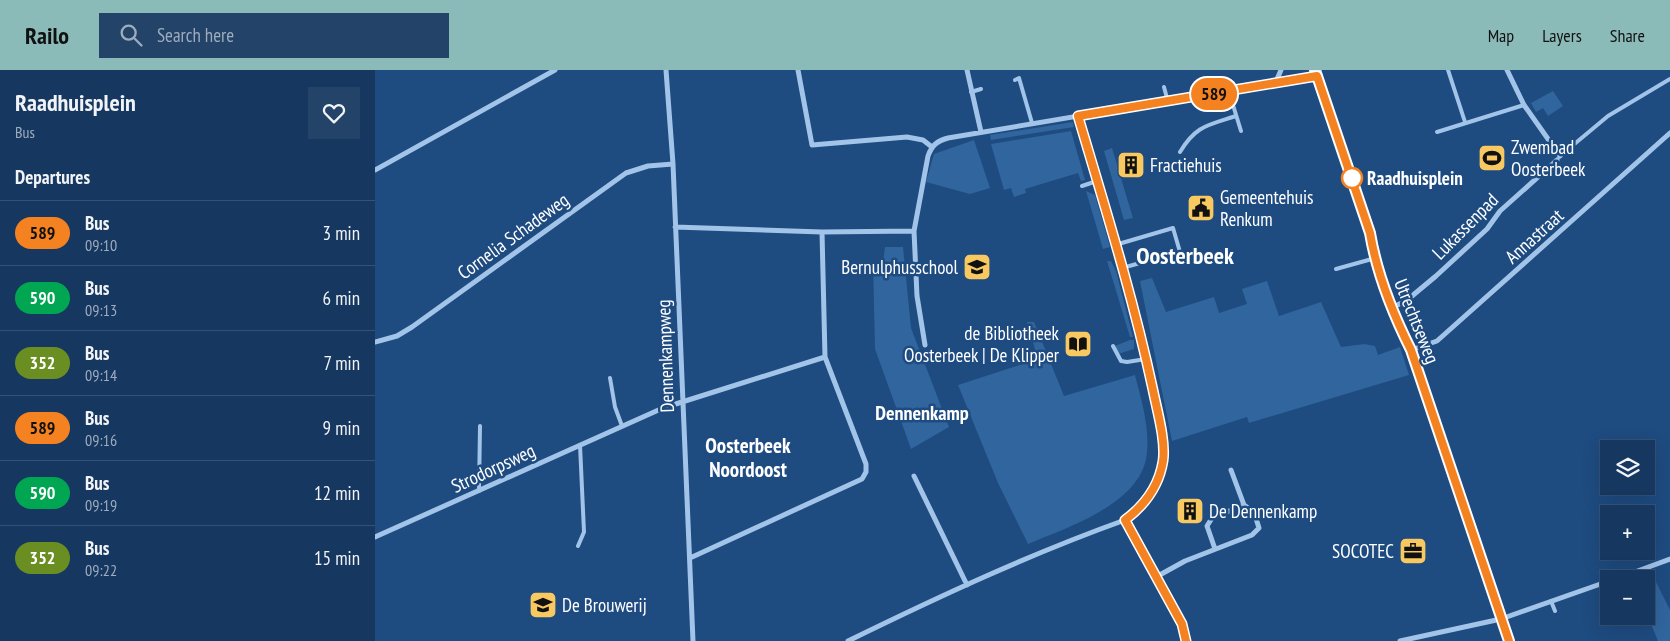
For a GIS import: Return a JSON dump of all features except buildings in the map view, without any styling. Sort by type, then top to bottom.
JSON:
[{"type":"main road","name":"Utrechtseweg","points":[[1316,73],[1370,233],[1374,259],[1390,308],[1411,350],[1509,641]]},
{"type":"street","points":[[375,170],[555,70]]},
{"type":"street","name":"Dennenkampweg","points":[[666,70],[673,164],[681,404],[693,641]]},
{"type":"street","points":[[798,70],[812,145],[907,137],[923,140],[932,146]]},
{"type":"street","points":[[967,70],[981,132]]},
{"type":"street","points":[[1275,84],[1281,70]]},
{"type":"street","points":[[1507,70],[1524,105],[1558,158]]},
{"type":"street","points":[[925,345],[917,296],[914,231],[920,191],[932,146],[948,138],[1275,84],[1316,73]]},
{"type":"street","points":[[848,641],[967,585],[1125,520],[1138,510],[1155,487],[1163,459],[1159,420],[1146,359],[1122,268],[1078,116]]},
{"type":"street","name":"Annastraat","points":[[1411,350],[1437,342],[1670,133]]},
{"type":"street","name":"Lukassenpad","points":[[1390,308],[1406,301],[1436,276],[1487,229],[1500,212],[1558,158]]},
{"type":"street","name":"Cornelia Schadeweg","points":[[375,342],[397,336],[412,327],[627,173],[648,166],[673,164]]},
{"type":"street","points":[[675,227],[822,232],[914,231]]},
{"type":"street","points":[[690,558],[862,479],[866,472],[866,464],[825,357],[822,232]]},
{"type":"street","name":"Strodorpsweg","points":[[375,537],[663,408],[681,404],[825,357]]},
{"type":"street","points":[[1156,577],[1185,561],[1251,535],[1259,528],[1254,512],[1244,505],[1231,470]]},
{"type":"street","points":[[914,476],[967,585]]},
{"type":"street","points":[[1215,549],[1207,526],[1212,518],[1244,505]]},
{"type":"street","points":[[1125,520],[1182,624],[1186,641]]},
{"type":"street","points":[[1640,570],[1670,559]]},
{"type":"street","points":[[1400,641],[1501,619],[1600,584]]},
{"type":"lane","points":[[1448,70],[1465,122]]},
{"type":"lane","points":[[1015,80],[1019,78],[1032,123]]},
{"type":"lane","name":"Lukassenpad","points":[[1558,158],[1609,116],[1670,79]]},
{"type":"lane","points":[[1164,87],[1168,102]]},
{"type":"lane","points":[[971,92],[981,89]]},
{"type":"lane","points":[[1229,92],[1241,131]]},
{"type":"lane","points":[[1437,132],[1524,105]]},
{"type":"lane","points":[[1180,152],[1188,139],[1198,129],[1237,116]]},
{"type":"lane","points":[[1082,186],[1097,182]]},
{"type":"lane","points":[[1115,245],[1173,228],[1180,252],[1122,268]]},
{"type":"lane","points":[[1336,269],[1374,259]]},
{"type":"lane","points":[[1113,346],[1121,361],[1146,359]]},
{"type":"lane","points":[[609,378],[615,408],[622,426]]},
{"type":"lane","points":[[479,491],[480,426]]},
{"type":"lane","points":[[578,546],[584,532],[580,445]]},
{"type":"lane","points":[[1551,601],[1555,611]]},
{"type":"shaded area","points":[[1553,91],[1563,106],[1548,116],[1543,108],[1536,112],[1531,103]]},
{"type":"shaded area","points":[[1073,122],[1074,127],[991,140],[990,135]]},
{"type":"shaded area","points":[[1071,131],[1085,180],[1081,181],[1078,173],[1025,189],[1026,193],[1014,197],[1011,188],[1004,190],[991,144]]},
{"type":"shaded area","points":[[974,140],[990,188],[970,194],[926,182],[934,154]]},
{"type":"shaded area","points":[[1112,148],[1133,218],[1124,220],[1104,151]]},
{"type":"shaded area","points":[[1086,191],[1095,195],[1110,247],[1103,249]]},
{"type":"shaded area","points":[[885,247],[903,247],[911,328],[949,427],[911,449],[875,349],[873,265],[883,263]]},
{"type":"shaded area","points":[[1107,261],[1111,261],[1116,271],[1133,337],[1130,337]]},
{"type":"shaded area","points":[[1152,278],[1166,312],[1214,297],[1219,313],[1247,304],[1242,289],[1267,281],[1279,316],[1321,302],[1341,347],[1364,344],[1375,346],[1378,355],[1400,347],[1409,375],[1249,423],[1247,417],[1172,441],[1140,281]]},
{"type":"shaded area","points":[[1027,322],[1034,322],[1064,396],[1135,375],[1145,417],[1147,438],[1146,459],[1140,475],[1115,502],[1080,522],[1028,544],[998,483],[958,385],[1026,363],[1025,359],[1037,356]]},
{"type":"shaded area","points":[[1134,340],[1134,349],[1118,354],[1115,346]]},
{"type":"shaded area","points":[[1655,580],[1670,610],[1670,641],[1658,641],[1652,625],[1655,625]]},
{"type":"bus line","name":"589","points":[[1186,641],[1182,624],[1125,520],[1138,510],[1146,500],[1155,487],[1160,474],[1163,459],[1160,428],[1146,359],[1129,294],[1078,116],[1317,76],[1370,233],[1374,259],[1390,308],[1411,350],[1509,641]]},
{"type":"place","name":"Zwembad Oosterbeek","points":[[1492,158]]},
{"type":"place","name":"Fractiehuis","points":[[1131,165]]},
{"type":"place","name":"Raadhuisplein","points":[[1352,178]]},
{"type":"place","name":"Gemeentehuis Renkum","points":[[1201,208]]},
{"type":"place","name":"Bernulphusschool","points":[[977,267]]},
{"type":"place","name":"de Bibliotheek Oosterbeek | De Klipper","points":[[1078,344]]},
{"type":"place","name":"De Dennenkamp","points":[[1190,511]]},
{"type":"place","name":"SOCOTEC","points":[[1413,551]]},
{"type":"place","name":"De Brouwerij","points":[[543,605]]},
{"type":"district","name":"Oosterbeek","points":[[1185,256]]},
{"type":"district","name":"Dennenkamp","points":[[922,413]]},
{"type":"district","name":"Oosterbeek Noordoost","points":[[748,458]]}]
